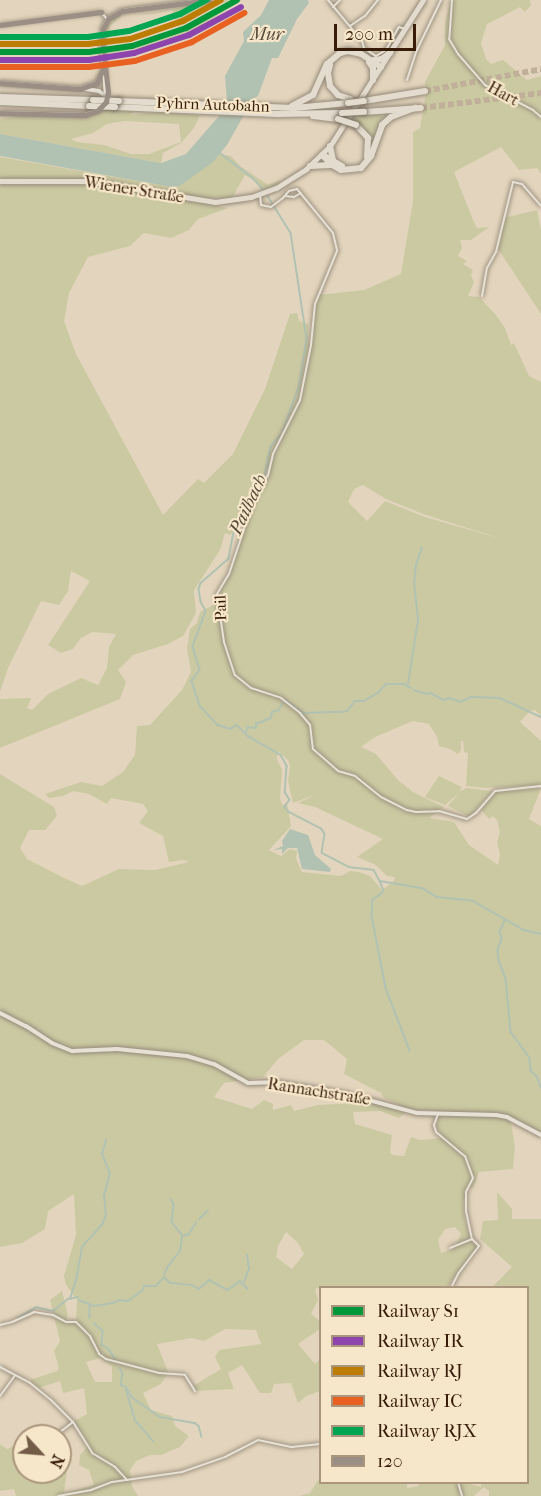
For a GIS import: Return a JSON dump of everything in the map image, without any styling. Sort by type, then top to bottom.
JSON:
[{"type":"highway","points":[[282,107],[305,101],[313,95],[327,64],[340,53],[354,51],[381,67]]},
{"type":"highway","points":[[349,101],[338,95],[330,86],[328,73],[336,58],[348,54],[371,61],[390,53]]},
{"type":"highway","points":[[371,61],[373,80]]},
{"type":"highway","name":"Pyhrn Autobahn","points":[[0,102],[282,107],[368,100],[425,91]]},
{"type":"highway","name":"Pyhrn Autobahn","points":[[0,95],[91,103]]},
{"type":"highway","name":"Pyhrn Autobahn","points":[[117,104],[183,111],[277,114],[418,108],[391,117],[382,125],[372,156],[362,168],[346,171],[332,163]]},
{"type":"highway","points":[[304,114],[338,119],[356,125],[368,138],[370,145],[366,158],[350,167],[332,163],[310,166]]},
{"type":"highway","points":[[330,146],[332,163]]},
{"type":"highway","points":[[322,154],[332,163]]},
{"type":"main road","name":"Wiener Straße","points":[[0,181],[88,181],[215,202],[236,201],[263,193],[288,182],[310,166],[330,146],[423,0]]},
{"type":"street","points":[[0,83],[96,90],[106,98],[102,33],[107,20],[122,11],[209,0]]},
{"type":"street","points":[[328,0],[364,48],[376,56],[386,50],[399,27],[405,29]]},
{"type":"street","points":[[333,7],[340,0]]},
{"type":"street","points":[[349,27],[365,16],[378,0]]},
{"type":"street","points":[[407,80],[416,52],[441,0]]},
{"type":"street","name":"Hart","points":[[452,0],[449,39],[458,54],[485,85],[533,110],[541,117]]},
{"type":"street","points":[[0,25],[101,12],[107,20]]},
{"type":"street","points":[[80,89],[97,83],[103,74],[105,65]]},
{"type":"street","points":[[0,113],[85,115],[99,110]]},
{"type":"street","points":[[482,296],[487,268],[496,252],[513,182],[522,183],[541,206]]},
{"type":"street","points":[[263,193],[261,205],[271,207],[291,190],[297,189],[301,193],[294,197],[285,196]]},
{"type":"street","name":"Pail","points":[[301,193],[333,233],[337,251],[315,304],[311,345],[300,400],[288,429],[275,449],[268,475],[254,499],[229,574],[218,594],[221,630],[231,668],[241,683],[281,698],[300,713],[310,725],[313,749],[338,771],[355,776],[381,796],[407,810],[439,811],[467,819],[476,813],[495,791],[541,786]]},
{"type":"street","name":"Rannachstraße","points":[[0,1013],[27,1026],[52,1043],[72,1051],[117,1049],[187,1056],[214,1064],[248,1083],[278,1083],[373,1100],[410,1112],[502,1116],[541,1135]]},
{"type":"street","points":[[438,1114],[434,1125],[436,1132],[465,1156],[474,1178],[466,1195],[472,1239],[479,1248],[452,1286]]},
{"type":"street","points":[[450,1248],[472,1239]]},
{"type":"street","points":[[0,1325],[34,1312],[53,1315],[66,1322],[76,1322],[90,1336],[99,1354],[106,1359],[159,1373],[185,1375],[195,1390]]},
{"type":"street","points":[[0,1368],[39,1390],[73,1422],[92,1453],[110,1463],[127,1480]]},
{"type":"street","points":[[0,1396],[15,1375]]},
{"type":"street","points":[[58,1496],[127,1480],[182,1472],[196,1465],[225,1457],[258,1440],[292,1448],[319,1444]]},
{"type":"shaded area","points":[[216,0],[229,0],[178,27],[172,10],[152,14],[132,15]]},
{"type":"shaded area","points":[[242,0],[195,30],[150,46],[108,54],[108,52],[151,42],[185,30]]},
{"type":"shaded area","points":[[451,0],[530,0],[531,5],[525,12],[520,7],[487,24],[481,43],[486,59],[491,64],[503,60],[527,80],[541,76],[541,174],[537,168],[519,170],[501,147],[454,172],[475,225],[478,228],[489,227],[471,240],[460,240],[462,248],[458,256],[467,261],[463,264],[473,270],[471,275],[474,282],[468,296],[479,297],[496,315],[505,328],[511,345],[514,343],[529,376],[541,382],[541,716],[535,710],[530,711],[520,722],[541,741],[541,785],[486,788],[466,786],[468,753],[464,752],[463,741],[461,741],[461,750],[458,754],[439,746],[437,737],[429,724],[413,721],[375,737],[361,747],[376,754],[398,780],[413,792],[444,807],[429,818],[454,822],[469,845],[498,865],[500,855],[497,842],[500,832],[497,820],[493,816],[489,819],[482,811],[483,807],[496,792],[541,788],[529,819],[541,826],[541,1132],[510,1117],[515,1146],[513,1169],[479,1172],[473,1188],[467,1188],[463,1204],[465,1221],[471,1241],[477,1247],[448,1286],[319,1286],[315,1289],[318,1300],[311,1314],[319,1320],[319,1330],[298,1344],[315,1364],[319,1360],[319,1391],[306,1396],[298,1403],[291,1383],[274,1384],[271,1393],[260,1393],[242,1365],[228,1373],[234,1389],[195,1391],[193,1386],[221,1369],[215,1357],[219,1350],[261,1344],[256,1330],[225,1329],[204,1341],[192,1338],[157,1344],[168,1372],[161,1384],[143,1393],[151,1410],[172,1416],[175,1426],[189,1436],[180,1447],[161,1455],[150,1455],[136,1461],[130,1470],[132,1486],[138,1496],[16,1496],[14,1489],[0,1491],[0,1444],[7,1449],[12,1447],[12,1484],[65,1484],[64,1493],[94,1485],[89,1470],[79,1465],[80,1455],[89,1445],[74,1421],[87,1414],[84,1388],[63,1393],[60,1381],[39,1388],[30,1380],[57,1371],[59,1368],[54,1351],[60,1341],[50,1300],[62,1291],[68,1315],[65,1323],[76,1321],[77,1300],[66,1285],[64,1276],[76,1235],[74,1194],[48,1211],[45,1229],[22,1243],[0,1247],[0,774],[54,807],[57,816],[45,830],[29,830],[20,848],[27,859],[62,877],[82,886],[119,869],[155,870],[189,862],[184,860],[169,862],[163,836],[139,823],[148,811],[143,804],[111,798],[107,804],[89,794],[73,791],[63,796],[49,798],[45,794],[81,782],[102,786],[123,772],[135,755],[137,726],[150,725],[182,690],[191,672],[187,649],[190,629],[197,623],[200,612],[215,604],[219,609],[217,594],[229,574],[254,499],[268,475],[269,467],[253,498],[248,515],[230,535],[225,533],[220,550],[194,590],[196,613],[183,636],[168,644],[133,655],[118,670],[126,682],[120,699],[0,748],[0,699],[31,698],[27,708],[32,710],[48,694],[81,678],[98,685],[107,668],[109,647],[116,634],[92,632],[81,638],[73,649],[61,653],[48,645],[90,581],[71,571],[68,591],[59,605],[41,601],[8,668],[0,692],[0,185],[95,185],[228,208],[198,219],[189,230],[171,238],[144,233],[130,246],[88,257],[69,293],[64,321],[76,354],[163,515],[198,479],[204,483],[233,454],[265,389],[290,314],[297,313],[299,321],[308,324],[309,344],[306,363],[318,295],[364,290],[401,274],[413,201],[413,132],[420,128],[426,93],[425,82],[445,45],[445,23]],"holes":[[[363,485],[386,499],[423,514],[505,540],[425,517],[385,501],[367,521],[348,502],[354,489]],[[278,751],[288,760],[290,766],[288,781],[293,803],[315,795],[298,803],[315,807],[383,839],[357,857],[376,865],[387,876],[395,877],[393,882],[382,890],[370,876],[359,872],[350,871],[341,876],[302,872],[296,859],[297,851],[290,849],[281,856],[269,850],[291,826],[287,804],[282,805],[280,798],[282,770],[277,759]],[[304,1040],[324,1040],[347,1059],[344,1074],[381,1093],[384,1098],[408,1109],[441,1111],[436,1126],[443,1138],[420,1140],[411,1137],[404,1156],[393,1155],[390,1153],[392,1135],[355,1124],[353,1112],[380,1111],[399,1118],[405,1113],[374,1102],[318,1105],[294,1111],[291,1105],[273,1110],[273,1104],[264,1100],[252,1109],[214,1097],[224,1083],[263,1077],[278,1059]],[[455,1227],[461,1234],[454,1249],[441,1253],[438,1240],[445,1229]],[[286,1232],[298,1243],[304,1254],[292,1269],[276,1257],[278,1246]],[[100,1358],[112,1366],[112,1382],[95,1382],[86,1362]]]},
{"type":"shaded area","points":[[117,16],[122,16],[110,26],[106,46],[107,26]]},
{"type":"shaded area","points":[[87,109],[135,111],[130,115],[156,112],[200,115],[194,128],[181,143],[163,153],[161,163],[0,134],[0,119],[15,117],[16,112],[85,113]],"holes":[[[124,121],[179,124],[181,142],[149,154],[131,154],[104,145],[77,142],[71,139],[93,133],[107,124]]]},
{"type":"shaded area","points":[[379,114],[386,119],[379,127],[371,153],[365,162],[371,148],[370,137],[363,128],[351,120],[354,116]]},
{"type":"shaded area","points":[[219,154],[231,156],[240,166],[268,185],[280,180],[278,185],[262,190],[254,180],[245,175],[232,198],[198,198],[78,179],[0,178],[0,157],[172,187],[180,186]]},
{"type":"shaded area","points":[[365,162],[361,166],[350,169],[336,166],[351,168]]},
{"type":"shaded area","points":[[537,210],[541,230],[541,314],[498,249],[504,218]]},
{"type":"shaded area","points":[[439,776],[462,787],[459,792],[466,788],[492,791],[470,817],[448,806],[459,793],[445,805],[425,797]]},
{"type":"shaded area","points":[[497,1192],[512,1209],[512,1219],[541,1219],[541,1496],[489,1496],[489,1491],[484,1487],[474,1496],[299,1496],[310,1493],[319,1479],[319,1484],[407,1484],[407,1488],[419,1486],[418,1484],[470,1484],[481,1487],[482,1484],[529,1484],[529,1286],[493,1286],[512,1267],[480,1239],[483,1221],[498,1220]]},
{"type":"water","name":"Mur","points":[[269,0],[308,0],[309,3],[297,19],[278,58],[272,58],[258,96],[253,99],[227,145],[213,162],[180,186],[172,187],[0,156],[0,134],[161,163],[186,154],[219,116],[227,102],[225,76],[244,41],[243,32],[261,15]]},
{"type":"water","points":[[290,829],[308,835],[315,855],[331,869],[330,872],[302,869],[297,848],[288,848],[282,854],[282,849],[273,850],[283,846],[282,841]]},
{"type":"waterway","name":"Pailbach","points":[[219,152],[253,178],[263,189]]},
{"type":"waterway","name":"Pailbach","points":[[266,193],[291,233],[307,339],[299,388],[283,431]]},
{"type":"waterway","name":"Pailbach","points":[[281,435],[271,447],[265,476],[250,501],[250,507],[235,527],[229,559],[201,583],[199,589],[201,602],[206,611],[193,647],[200,670],[192,681],[200,706],[218,725],[230,729],[237,725],[248,736],[281,755],[287,766],[285,792],[290,800],[285,807],[289,812],[321,828],[325,834],[322,853],[349,867],[374,870],[380,881],[422,888],[437,897],[473,901],[524,930],[541,934]]},
{"type":"waterway","points":[[408,684],[418,620],[414,584],[416,565],[422,548]]},
{"type":"waterway","points":[[286,700],[304,713],[340,712],[347,711],[355,701],[364,701],[378,693],[386,684],[404,684],[411,688]]},
{"type":"waterway","points":[[414,690],[431,693],[443,700],[449,698],[461,702],[471,697],[500,698],[541,717]]},
{"type":"waterway","points":[[246,732],[248,727],[256,728],[256,724],[271,718],[272,712],[279,710],[283,702]]},
{"type":"waterway","points":[[380,881],[384,891]]},
{"type":"waterway","points":[[383,893],[373,900],[372,916],[386,988],[410,1051]]},
{"type":"waterway","points":[[505,921],[500,932],[502,939],[498,950],[499,961],[506,978],[511,1032],[530,1058],[531,1071],[537,1076],[541,1087]]},
{"type":"waterway","points":[[70,1299],[82,1247],[102,1225],[106,1215],[104,1196],[110,1174],[102,1154],[106,1140]]},
{"type":"waterway","points":[[171,1199],[174,1205],[172,1222],[182,1235]]},
{"type":"waterway","points":[[199,1219],[208,1211]]},
{"type":"waterway","points":[[164,1275],[180,1251],[182,1236],[189,1234],[196,1223]]},
{"type":"waterway","points":[[244,1282],[249,1269],[247,1255]]},
{"type":"waterway","points":[[79,1300],[94,1306],[120,1300],[128,1301],[143,1290],[144,1286],[156,1286],[164,1277],[171,1283],[192,1285],[199,1289],[209,1280],[228,1290],[240,1281],[248,1289]]},
{"type":"waterway","points":[[18,1318],[36,1307],[53,1311],[68,1299],[78,1297]]},
{"type":"waterway","points":[[90,1305],[90,1318]]},
{"type":"waterway","points":[[94,1323],[103,1331],[102,1345],[109,1349],[116,1360]]},
{"type":"waterway","points":[[120,1368],[123,1374],[121,1385],[126,1387],[133,1398],[160,1417],[195,1423],[199,1426],[202,1437]]},
{"type":"waterway","points":[[126,1388],[135,1420],[153,1441]]},
{"type":"tunnel","points":[[425,91],[541,69]]},
{"type":"tunnel","points":[[421,108],[541,93]]},
{"type":"rail line","name":"RJX","points":[[0,37],[88,37],[129,31],[180,14],[206,0]]},
{"type":"rail line","name":"RJ","points":[[0,44],[88,44],[130,39],[183,21],[221,0]]},
{"type":"rail line","name":"S1","points":[[0,52],[89,52],[132,46],[186,28],[237,0]]},
{"type":"rail line","name":"IR","points":[[0,60],[89,60],[134,53],[189,35],[241,7]]},
{"type":"rail line","name":"IC","points":[[0,67],[89,67],[135,61],[192,42],[244,13]]},
{"type":"transit line","name":"120","points":[[0,113],[85,115],[97,111],[106,102],[108,92],[102,41],[103,29],[108,19],[122,11],[209,0]]},
{"type":"transit line","name":"120","points":[[0,25],[101,12]]},
{"type":"transit line","name":"120","points":[[0,83],[80,89],[97,83],[105,64]]}]
